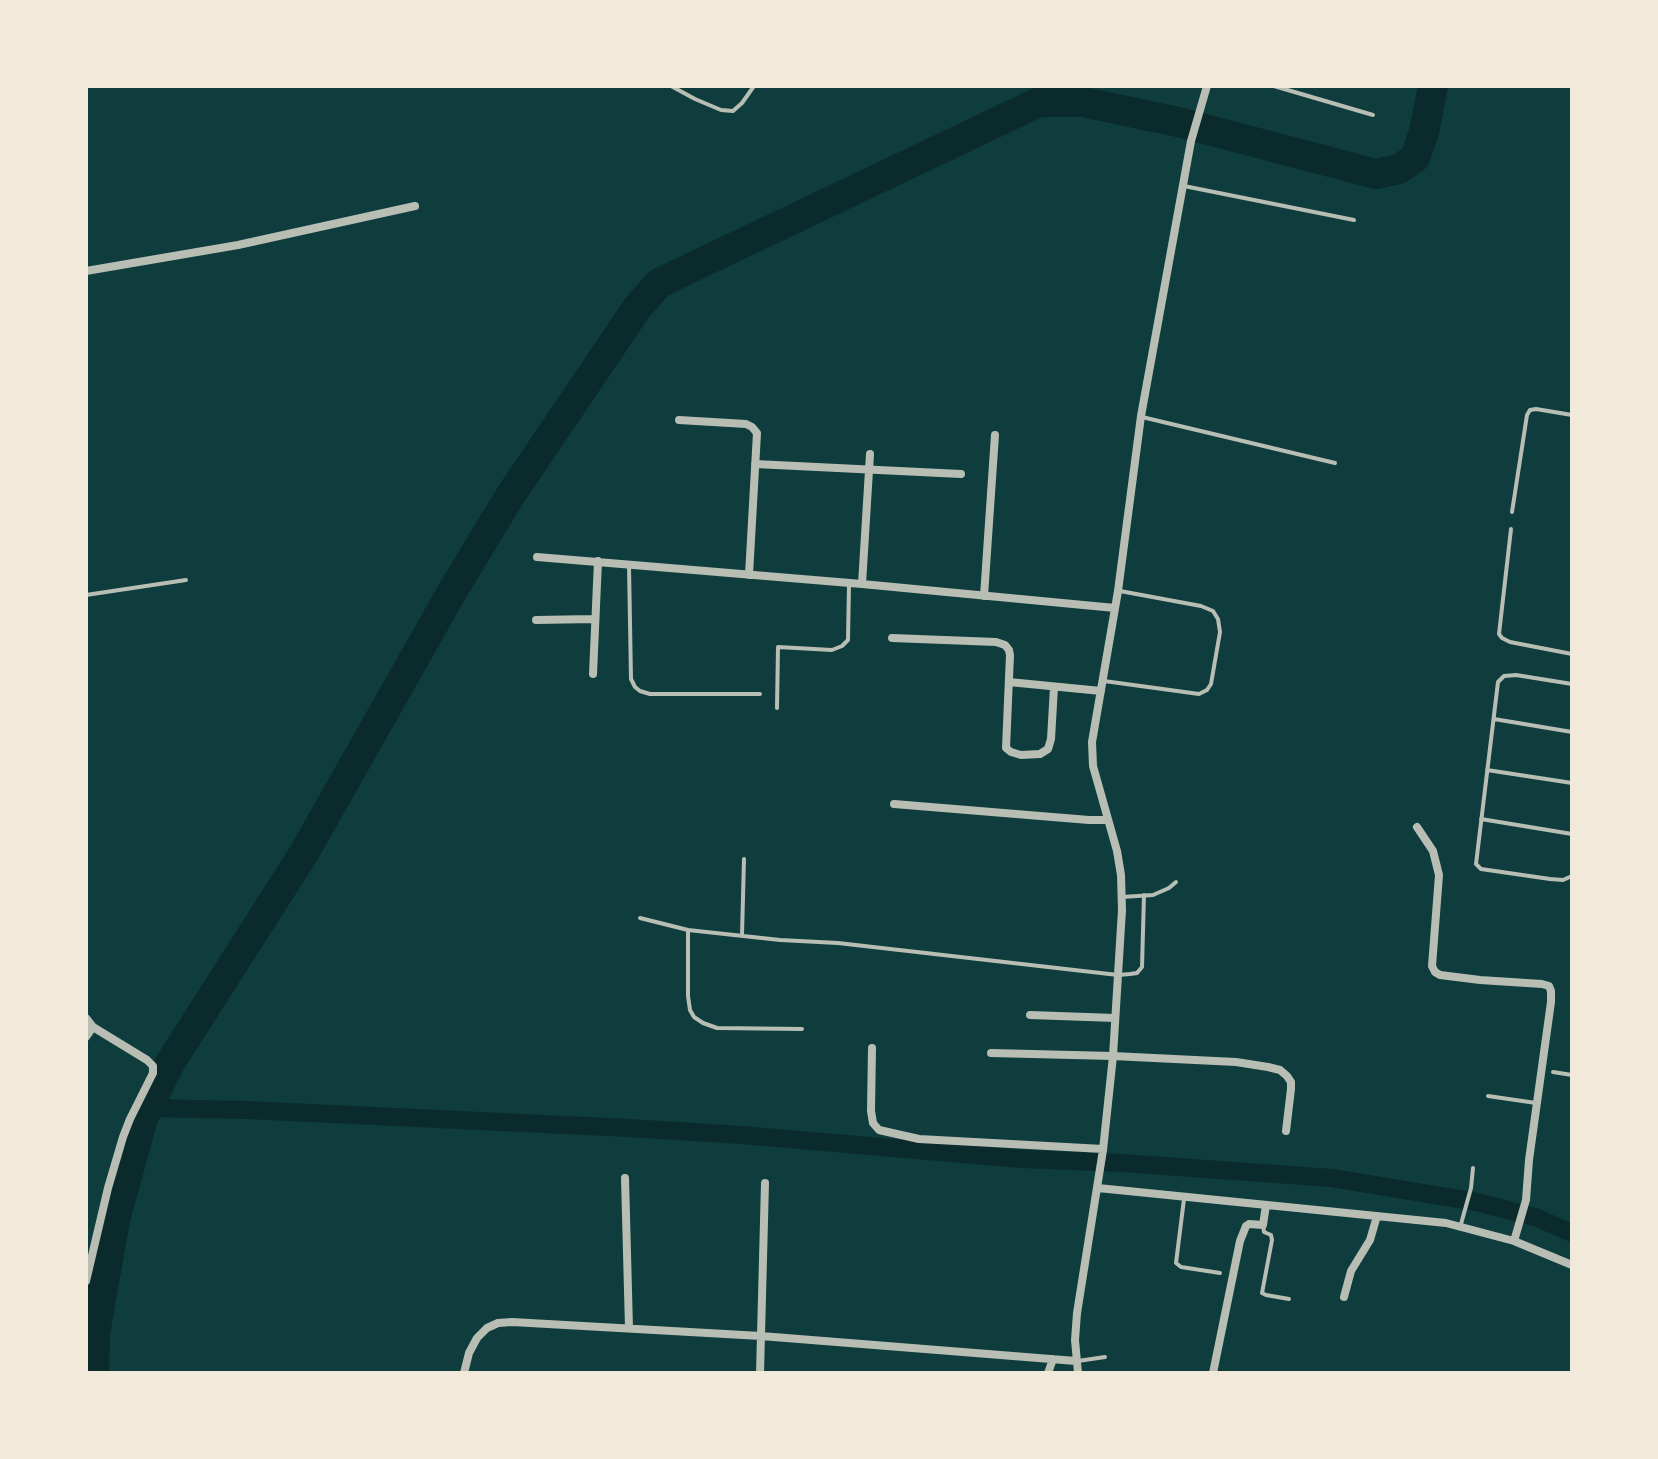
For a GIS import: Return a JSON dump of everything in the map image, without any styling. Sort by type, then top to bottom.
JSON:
[{"type":"street","points":[[1078,1373],[1075,1340],[1077,1313],[1103,1150],[1113,1056],[1122,897],[1117,851],[1093,766],[1092,742],[1118,591],[1141,416],[1191,141],[1207,86]]},
{"type":"street","points":[[86,271],[238,245],[415,206]]},
{"type":"street","points":[[679,420],[746,424],[757,433],[749,575]]},
{"type":"street","points":[[984,596],[995,435]]},
{"type":"street","points":[[862,584],[870,454]]},
{"type":"street","points":[[755,464],[961,474]]},
{"type":"street","points":[[537,557],[1115,608]]},
{"type":"street","points":[[593,674],[598,561]]},
{"type":"street","points":[[536,620],[594,619]]},
{"type":"street","points":[[892,638],[996,642],[1005,645],[1010,655],[1006,748],[1011,752],[1040,754],[1048,749],[1054,687]]},
{"type":"street","points":[[1009,682],[1101,691]]},
{"type":"street","points":[[894,804],[1108,820]]},
{"type":"street","points":[[1417,827],[1433,851],[1439,875],[1432,966],[1435,972],[1480,980],[1542,984],[1549,986],[1551,991],[1524,1211],[1516,1237]]},
{"type":"street","points":[[1030,1015],[1115,1018]]},
{"type":"street","points":[[86,1018],[93,1027],[153,1066],[153,1073],[123,1137],[86,1281]]},
{"type":"street","points":[[86,1037],[93,1027]]},
{"type":"street","points":[[872,1048],[871,1111],[873,1123],[879,1130],[919,1139],[1103,1150]]},
{"type":"street","points":[[991,1053],[1236,1062],[1280,1070],[1287,1076],[1291,1089],[1286,1131]]},
{"type":"street","points":[[625,1178],[629,1328]]},
{"type":"street","points":[[760,1373],[765,1183]]},
{"type":"street","points":[[1098,1188],[1461,1222],[1516,1237],[1572,1265]]},
{"type":"street","points":[[1213,1373],[1244,1229],[1249,1224],[1263,1225],[1266,1205]]},
{"type":"street","points":[[1344,1297],[1351,1271],[1370,1240],[1377,1216]]},
{"type":"street","points":[[464,1373],[477,1338],[487,1328],[512,1322],[761,1336],[1076,1361]]},
{"type":"street","points":[[1048,1373],[1053,1359]]},
{"type":"lane","points":[[671,86],[721,110],[733,111],[754,86]]},
{"type":"lane","points":[[1274,86],[1373,115]]},
{"type":"lane","points":[[1183,186],[1354,220]]},
{"type":"lane","points":[[1512,512],[1530,410],[1572,415]]},
{"type":"lane","points":[[1141,416],[1335,463]]},
{"type":"lane","points":[[1511,529],[1499,634],[1510,642],[1572,654]]},
{"type":"lane","points":[[629,564],[631,679],[635,687],[650,694],[760,694]]},
{"type":"lane","points":[[86,595],[186,580]]},
{"type":"lane","points":[[777,708],[778,647],[832,650],[842,646],[848,640],[849,583]]},
{"type":"lane","points":[[1102,681],[1199,694],[1211,684],[1214,671],[1220,632],[1213,611],[1201,606],[1118,591]]},
{"type":"lane","points":[[1572,684],[1516,675],[1501,677],[1498,682],[1476,864],[1481,869],[1563,880],[1572,876]]},
{"type":"lane","points":[[1494,719],[1572,732]]},
{"type":"lane","points":[[1487,770],[1572,783]]},
{"type":"lane","points":[[1481,819],[1572,834]]},
{"type":"lane","points":[[742,935],[744,859]]},
{"type":"lane","points":[[1122,897],[1162,892],[1176,882]]},
{"type":"lane","points":[[640,918],[688,930],[852,944],[1118,975],[1141,970],[1144,895]]},
{"type":"lane","points":[[688,930],[688,996],[694,1017],[717,1028],[802,1029]]},
{"type":"lane","points":[[1553,1072],[1572,1075]]},
{"type":"lane","points":[[1488,1096],[1536,1103]]},
{"type":"lane","points":[[1461,1222],[1473,1168]]},
{"type":"lane","points":[[1184,1197],[1176,1263],[1181,1267],[1220,1273]]},
{"type":"lane","points":[[1263,1225],[1264,1232],[1271,1235],[1272,1240],[1262,1293],[1289,1299]]},
{"type":"lane","points":[[1076,1361],[1105,1357]]},
{"type":"waterway","points":[[94,1373],[95,1333],[115,1220],[143,1118],[170,1063],[304,853],[510,496],[637,308],[659,283],[1039,102],[1083,102],[1178,122],[1376,174],[1399,169],[1415,158],[1424,132],[1433,86]]},
{"type":"waterway","points":[[149,1108],[629,1128],[1022,1159],[1332,1178],[1477,1202],[1535,1217],[1572,1233]]}]
